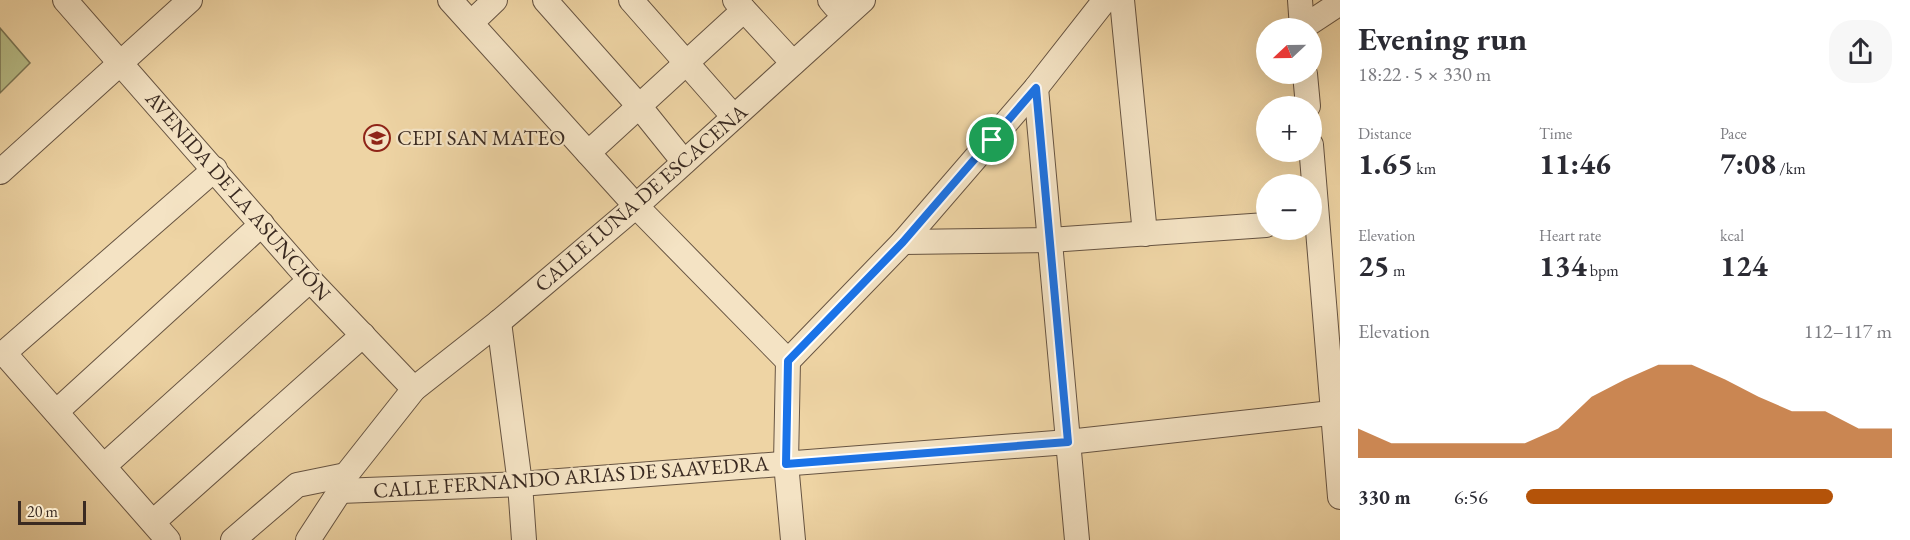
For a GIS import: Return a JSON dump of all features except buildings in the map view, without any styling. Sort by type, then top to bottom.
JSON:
[{"type":"street","name":"AVENIDA DE LA ASUNCIÓN","points":[[65,0],[310,280],[414,389]]},
{"type":"street","points":[[0,172],[190,0]]},
{"type":"street","points":[[450,0],[636,206],[788,361]]},
{"type":"street","points":[[471,23],[495,0]]},
{"type":"street","points":[[545,0],[639,106],[684,162]]},
{"type":"street","points":[[631,0],[734,117]]},
{"type":"street","name":"CALLE LUNA DE ESCACENA","points":[[308,540],[343,483],[414,389],[499,322],[636,206],[863,0]]},
{"type":"street","points":[[793,540],[786,464],[788,361],[903,242],[1036,88],[1105,0]]},
{"type":"street","points":[[1122,0],[1145,234]]},
{"type":"street","points":[[1300,0],[1301,18]]},
{"type":"street","points":[[1317,18],[1340,3]]},
{"type":"street","points":[[588,153],[687,61],[740,5],[793,63]]},
{"type":"street","points":[[1036,88],[1077,540]]},
{"type":"street","points":[[215,169],[4,353],[161,531],[363,335]]},
{"type":"street","points":[[56,412],[262,224]]},
{"type":"street","points":[[903,242],[1050,240],[1256,226]]},
{"type":"street","points":[[1316,240],[1337,412],[1340,497]]},
{"type":"street","points":[[104,466],[310,280]]},
{"type":"street","points":[[499,322],[520,484],[524,540]]},
{"type":"street","name":"CALLE FERNANDO ARIAS DE SAAVEDRA","points":[[233,540],[297,485],[520,484],[1068,442],[1337,412]]},
{"type":"green space","points":[[0,28],[30,63],[0,93]]},
{"type":"place","name":"CEPI SAN MATEO","points":[[377,138]]},
{"type":"route","points":[[1036,88],[1068,442],[786,464],[788,361],[903,242],[992,140],[1036,88]]}]
